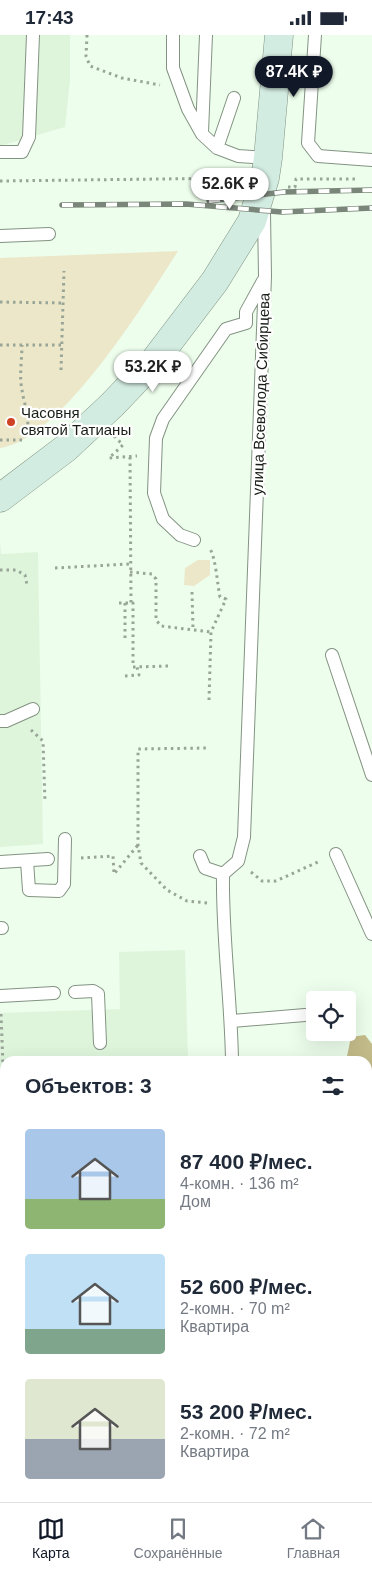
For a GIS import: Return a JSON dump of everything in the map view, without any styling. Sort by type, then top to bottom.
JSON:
[{"type":"main road","name":"улица Всеволода Сибирцева","points":[[0,498],[66,448],[112,405],[155,360],[215,281],[244,233],[256,208],[266,168],[279,35]]},
{"type":"lane","points":[[0,152],[22,152],[29,137],[33,35]]},
{"type":"lane","points":[[173,35],[173,68],[180,89],[202,135],[217,148],[238,157],[262,156],[266,168]]},
{"type":"lane","points":[[202,135],[206,35]]},
{"type":"lane","points":[[315,35],[308,143],[318,156],[372,160]]},
{"type":"lane","points":[[217,148],[234,97]]},
{"type":"lane","name":"улица Всеволода Сибирцева","points":[[238,861],[244,837],[248,709],[254,610],[265,276],[263,238],[266,168]]},
{"type":"lane","points":[[0,236],[49,234]]},
{"type":"lane","points":[[194,540],[180,535],[162,519],[154,493],[156,438],[163,419],[226,329],[246,323],[246,311],[265,276]]},
{"type":"lane","points":[[332,655],[372,775]]},
{"type":"lane","points":[[0,721],[6,721],[33,709]]},
{"type":"lane","points":[[28,861],[30,890],[59,891],[64,884],[65,839]]},
{"type":"lane","points":[[336,854],[372,935]]},
{"type":"lane","points":[[200,855],[205,868],[223,874]]},
{"type":"lane","points":[[0,862],[48,859]]},
{"type":"lane","points":[[232,1056],[232,1021],[222,904],[223,874],[238,861]]},
{"type":"lane","points":[[75,992],[93,991],[98,994],[100,1043]]},
{"type":"lane","points":[[0,996],[54,993]]},
{"type":"lane","points":[[232,1021],[305,1015]]},
{"type":"path","points":[[87,35],[86,56],[90,66],[122,78],[180,89]]},
{"type":"path","points":[[0,181],[223,177]]},
{"type":"path","points":[[295,187],[296,179],[363,179]]},
{"type":"path","points":[[61,369],[64,271]]},
{"type":"path","points":[[0,302],[63,303]]},
{"type":"path","points":[[0,345],[62,345]]},
{"type":"path","points":[[0,441],[22,440],[27,434],[27,405],[22,390],[22,345]]},
{"type":"path","points":[[114,435],[123,445],[110,459],[130,457],[130,603]]},
{"type":"path","points":[[209,700],[211,632],[226,599],[220,597],[214,573],[215,555]]},
{"type":"path","points":[[55,567],[129,564]]},
{"type":"path","points":[[0,570],[16,569],[25,575],[26,585]]},
{"type":"path","points":[[130,572],[152,574],[156,579],[156,620],[161,626],[211,632]]},
{"type":"path","points":[[192,592],[192,629]]},
{"type":"path","points":[[120,603],[133,603],[136,668],[139,675],[125,676]]},
{"type":"path","points":[[124,603],[125,639]]},
{"type":"path","points":[[136,668],[170,666]]},
{"type":"path","points":[[24,731],[31,730],[43,741],[45,802]]},
{"type":"path","points":[[208,749],[138,749],[138,845],[141,863],[167,890],[187,901],[222,904]]},
{"type":"path","points":[[65,858],[113,856],[114,874],[138,845]]},
{"type":"path","points":[[238,861],[262,881],[276,881],[336,854]]},
{"type":"path","points":[[0,1011],[2,1056]]},
{"type":"shaded area","points":[[0,35],[70,35],[70,80],[65,127],[0,146]]},
{"type":"shaded area","points":[[178,251],[124,333],[75,395],[49,421],[24,439],[0,448],[0,258]]},
{"type":"shaded area","points":[[0,541],[1,554],[38,552],[43,844],[0,847]]},
{"type":"shaded area","points":[[198,560],[210,560],[210,575],[194,586],[184,585],[185,568]]},
{"type":"shaded area","points":[[185,950],[188,1056],[0,1056],[0,1013],[120,1009],[119,952]]},
{"type":"shaded area","points":[[365,1035],[372,1044],[372,1056],[347,1056],[350,1041],[356,1041],[356,1036]]},
{"type":"railway","points":[[209,201],[284,192],[372,190]]},
{"type":"railway","points":[[62,205],[186,204],[282,212],[372,208]]},
{"type":"place","name":"Часовня святой Татианы","points":[[11,422]]}]
